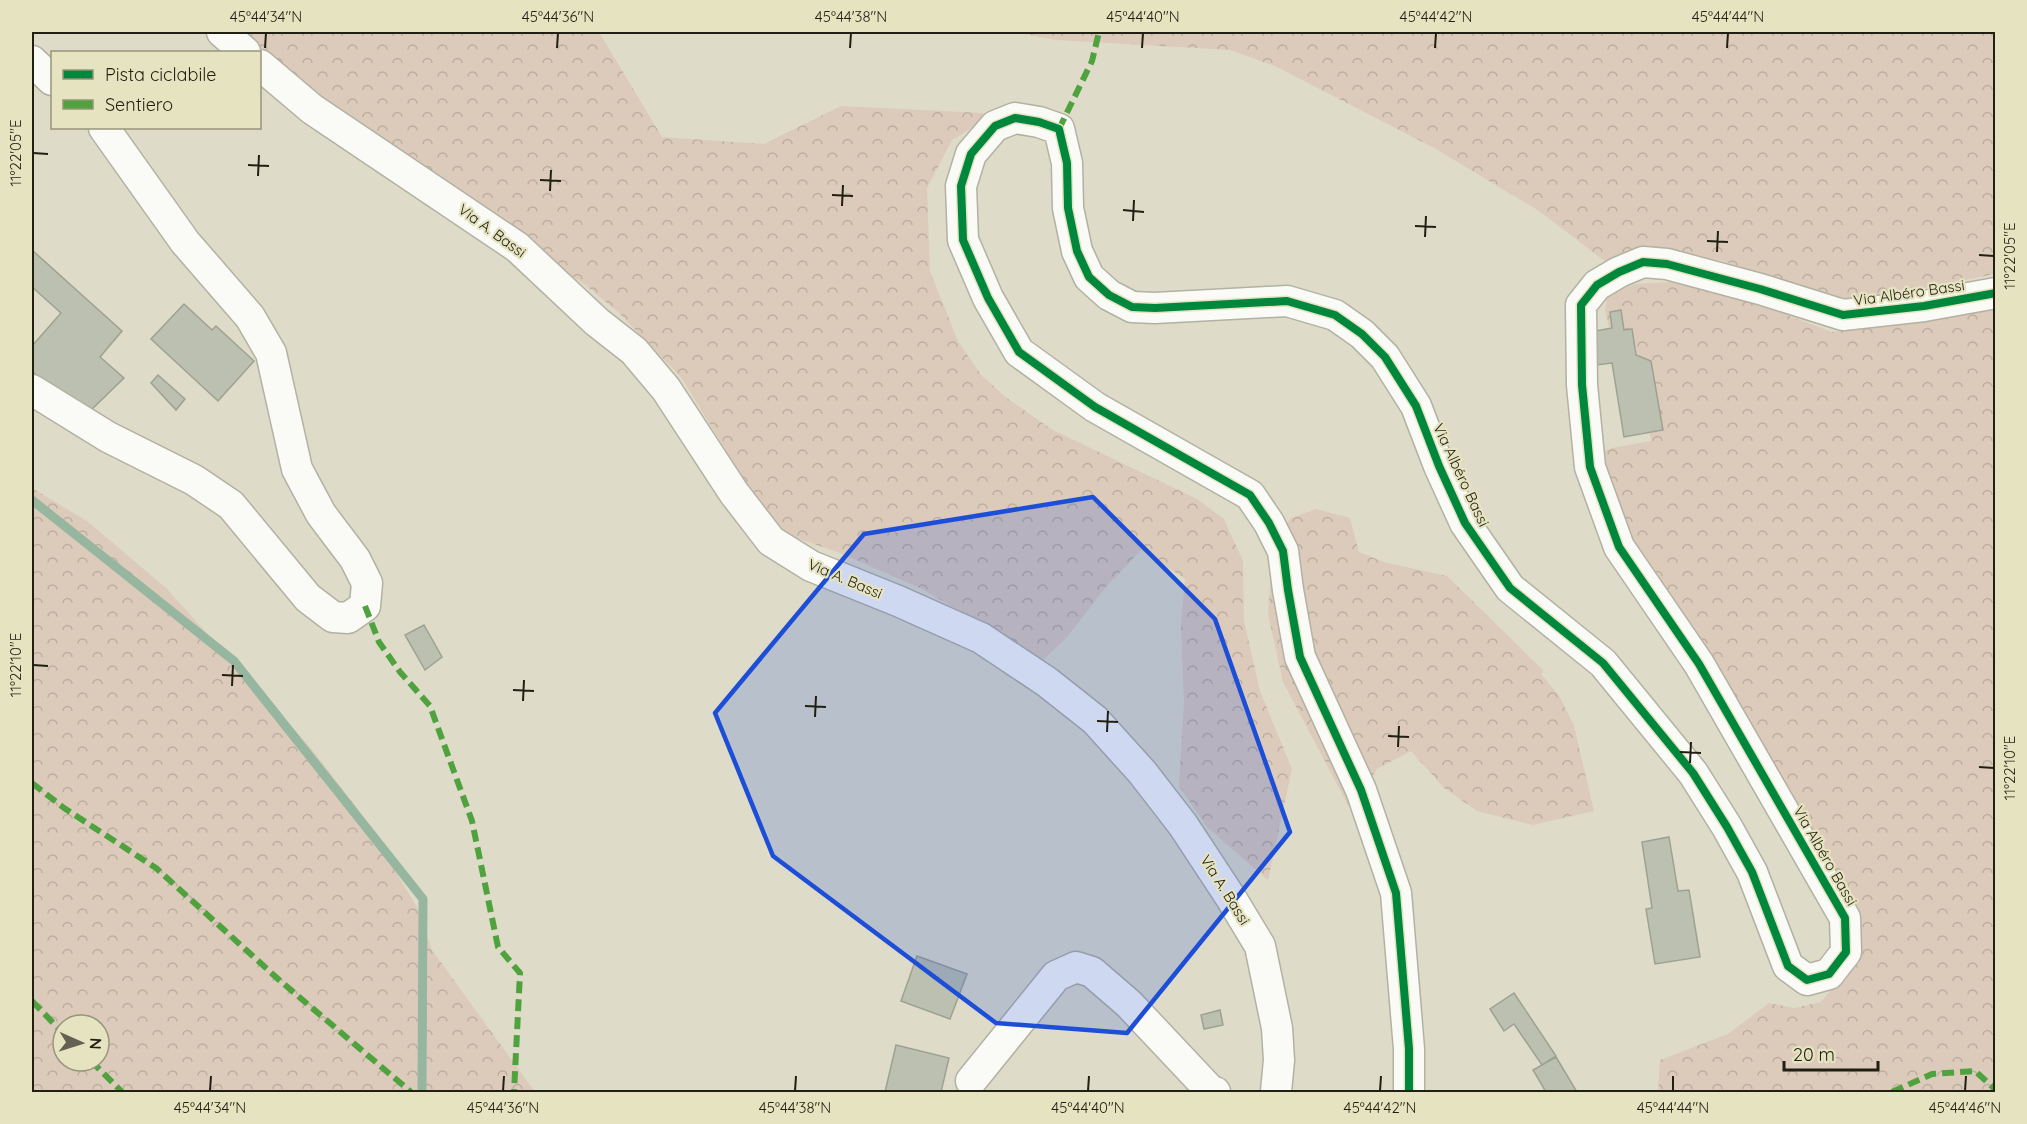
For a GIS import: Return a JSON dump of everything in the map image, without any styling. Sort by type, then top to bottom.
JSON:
[{"type":"street","points":[[222,32],[244,51]]},
{"type":"street","points":[[32,61],[51,79]]},
{"type":"street","name":"Via A. Bassi","points":[[261,66],[312,110],[517,247],[597,322],[634,351],[666,389],[735,493],[771,541],[811,567],[898,601],[981,638],[1047,682],[1095,720],[1142,772],[1182,825],[1260,946],[1277,1028],[1279,1060],[1276,1092]]},
{"type":"street","name":"Via Albéro Bassi","points":[[1409,1092],[1409,1049],[1396,893],[1361,790],[1300,657],[1283,551],[1269,523],[1250,495],[1095,407],[1019,352],[988,298],[963,240],[961,186],[971,154],[995,126],[1015,118],[1039,122],[1059,129],[1067,163],[1068,208],[1077,251],[1089,277],[1109,295],[1132,307],[1155,308],[1287,301],[1335,315],[1362,334],[1385,357],[1416,406],[1439,466],[1465,523],[1510,588],[1603,663],[1693,773],[1752,872],[1788,966],[1807,980],[1829,974],[1846,952],[1845,918],[1699,664],[1619,547],[1590,467],[1582,385],[1581,305],[1597,285],[1643,262],[1667,264],[1750,286],[1843,315],[1924,306],[1995,293]]},
{"type":"street","points":[[32,390],[108,437],[195,480],[231,505],[308,598],[333,617],[348,618],[365,606],[367,583],[355,559],[321,514],[297,469],[271,353],[250,317],[185,242],[105,129]]},
{"type":"street","points":[[971,1081],[1056,976],[1076,967],[1092,972],[1129,1005],[1210,1090],[1215,1092]]},
{"type":"street","points":[[1263,1092],[1279,1060]]},
{"type":"highlighted area","points":[[1093,497],[1215,619],[1290,832],[1127,1033],[996,1023],[773,856],[715,713],[864,534]]},
{"type":"green space","points":[[229,32],[599,32],[662,137],[764,144],[841,106],[983,113],[985,120],[952,140],[927,188],[930,271],[958,341],[981,375],[1007,398],[1051,429],[1197,499],[1224,519],[1243,561],[1244,621],[1260,691],[1292,769],[1268,880],[1207,827],[1179,786],[1184,702],[1181,625],[1185,579],[1141,550],[1105,588],[1067,637],[1043,660],[922,589],[845,555],[783,533],[755,498],[681,377],[618,312],[584,284],[319,105],[261,58],[261,51],[252,51]]},
{"type":"green space","points":[[1013,32],[1995,32],[1995,274],[1910,291],[1836,301],[1723,261],[1673,250],[1628,254],[1606,262],[1539,211],[1434,148],[1275,66],[1230,50],[1056,40]]},
{"type":"green space","points":[[1671,282],[1753,302],[1832,332],[1995,307],[1995,1092],[1658,1092],[1660,1060],[1728,1034],[1769,1003],[1794,1008],[1821,1002],[1837,983],[1842,929],[1631,562],[1599,453],[1612,448],[1651,441],[1639,373],[1612,341],[1605,310],[1608,294],[1635,284]]},
{"type":"green space","points":[[32,488],[87,521],[166,588],[311,748],[357,808],[417,907],[432,950],[535,1092],[32,1092]]},
{"type":"green space","points":[[1316,509],[1350,518],[1359,552],[1384,562],[1447,576],[1543,670],[1542,675],[1560,697],[1574,726],[1594,811],[1533,825],[1477,811],[1444,788],[1411,751],[1377,769],[1361,796],[1349,807],[1283,682],[1268,614],[1273,541],[1291,518]]},
{"type":"building","points":[[32,250],[122,331],[100,357],[124,378],[91,410],[32,372],[32,346],[61,313],[32,287]]},
{"type":"building","points":[[184,304],[212,330],[216,326],[254,361],[218,401],[151,339]]},
{"type":"building","points":[[1621,310],[1624,330],[1632,329],[1636,355],[1651,361],[1663,430],[1624,437],[1612,363],[1596,365],[1590,332],[1612,328],[1610,312]]},
{"type":"building","points":[[158,375],[185,399],[176,410],[151,383]]},
{"type":"building","points":[[424,625],[442,657],[425,670],[405,635]]},
{"type":"building","points":[[1669,837],[1678,891],[1689,890],[1700,957],[1655,964],[1646,909],[1652,908],[1642,842]]},
{"type":"building","points":[[917,956],[967,974],[950,1019],[901,1001]]},
{"type":"building","points":[[1514,993],[1556,1056],[1542,1065],[1514,1024],[1504,1031],[1490,1009]]},
{"type":"building","points":[[1220,1010],[1223,1025],[1204,1029],[1201,1015]]},
{"type":"building","points":[[896,1045],[949,1058],[941,1092],[885,1092]]},
{"type":"building","points":[[1556,1057],[1577,1092],[1546,1092],[1533,1070]]},
{"type":"waterway","points":[[32,500],[234,661],[423,899],[422,1092]]},
{"type":"marked path","points":[[1059,129],[1092,61],[1099,32]]},
{"type":"marked path","points":[[365,606],[379,642],[400,672],[430,706],[472,821],[498,947],[520,973],[514,1092]]},
{"type":"marked path","points":[[32,783],[64,808],[156,868],[278,979],[411,1092]]},
{"type":"marked path","points":[[32,1001],[51,1021]]},
{"type":"marked path","points":[[1892,1092],[1932,1074],[1975,1071],[1996,1090]]},
{"type":"marked path","points":[[103,1073],[122,1092]]},
{"type":"cycle path","points":[[1409,1092],[1409,1049],[1396,893],[1361,790],[1300,657],[1283,551],[1269,523],[1250,495],[1095,407],[1019,352],[988,298],[963,240],[961,186],[971,154],[995,126],[1015,118],[1039,122],[1059,129],[1067,163],[1068,208],[1077,251],[1089,277],[1109,295],[1132,307],[1155,308],[1287,301],[1335,315],[1362,334],[1385,357],[1416,406],[1439,466],[1465,523],[1510,588],[1603,663],[1693,773],[1752,872],[1788,966],[1807,980],[1829,974],[1846,952],[1845,918],[1699,664],[1619,547],[1590,467],[1582,385],[1581,305],[1597,285],[1643,262],[1667,264],[1760,289],[1843,315],[1924,306],[1996,293]]}]
